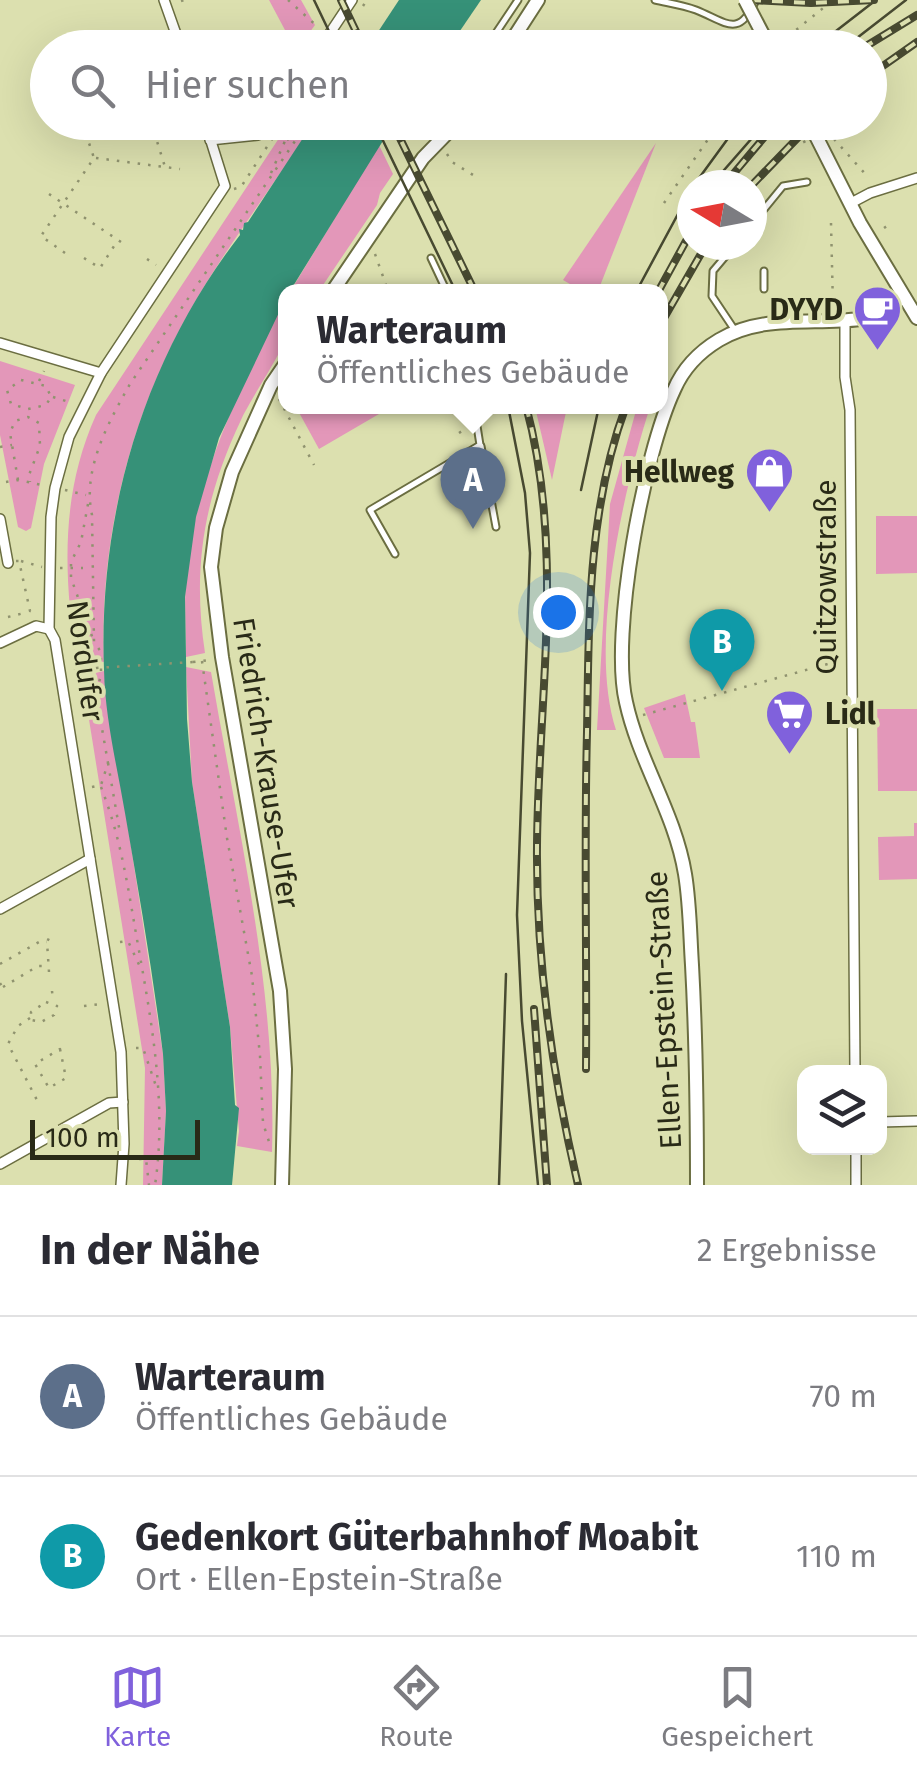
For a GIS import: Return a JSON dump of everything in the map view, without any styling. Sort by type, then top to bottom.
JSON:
[{"type":"main road","points":[[518,30],[538,0]]},
{"type":"main road","points":[[746,0],[763,30]]},
{"type":"main road","points":[[337,284],[423,158],[440,140]]},
{"type":"main road","points":[[811,141],[917,318]]},
{"type":"main road","name":"Ellen-Epstein-Straße","points":[[668,406],[691,364],[703,351],[735,332],[774,322],[845,321],[874,315],[904,297]]},
{"type":"main road","name":"Friedrich-Krause-Ufer","points":[[278,375],[232,472],[216,528],[211,567],[222,657],[280,991],[285,1070],[282,1185]]},
{"type":"main road","name":"Ellen-Epstein-Straße","points":[[665,414],[634,542],[624,642],[628,708],[674,827],[685,874],[696,1066],[697,1185]]},
{"type":"street","points":[[164,0],[175,30]]},
{"type":"street","points":[[332,30],[352,0]]},
{"type":"street","name":"Nordufer","points":[[121,1185],[123,1102],[114,1002],[55,640],[50,629],[54,488],[69,436],[101,373],[225,186],[210,140]]},
{"type":"street","points":[[851,203],[917,178]]},
{"type":"street","name":"Quitzowstraße","points":[[845,321],[850,428],[855,1065]]},
{"type":"street","points":[[0,343],[101,373]]},
{"type":"street","points":[[0,519],[8,562]]},
{"type":"street","points":[[0,643],[36,626],[50,629]]},
{"type":"street","points":[[0,909],[90,859]]},
{"type":"street","points":[[0,1164],[110,1103],[123,1102]]},
{"type":"street","points":[[887,1122],[917,1121]]},
{"type":"street","points":[[856,1155],[856,1185]]},
{"type":"lane","points":[[498,30],[518,0]]},
{"type":"lane","points":[[655,0],[694,8],[728,24],[748,19],[756,0]]},
{"type":"lane","points":[[767,206],[783,186],[807,182]]},
{"type":"lane","points":[[431,258],[443,284]]},
{"type":"lane","points":[[723,260],[713,272],[712,296],[735,332]]},
{"type":"lane","points":[[764,271],[764,290]]},
{"type":"lane","points":[[470,414],[477,426],[496,527]]},
{"type":"lane","points":[[395,554],[370,510],[480,445]]},
{"type":"path","points":[[288,0],[318,27]]},
{"type":"path","points":[[362,6],[366,0]]},
{"type":"path","points":[[794,30],[833,0]]},
{"type":"path","points":[[88,140],[94,158]]},
{"type":"path","points":[[156,140],[165,168]]},
{"type":"path","points":[[236,188],[241,187],[271,140]]},
{"type":"path","points":[[94,642],[88,495],[101,445],[130,384],[296,140]]},
{"type":"path","points":[[664,204],[708,140]]},
{"type":"path","points":[[838,140],[868,177]]},
{"type":"path","points":[[269,179],[285,141]]},
{"type":"path","points":[[447,154],[452,162],[478,178]]},
{"type":"path","points":[[94,158],[180,169]]},
{"type":"path","points":[[65,253],[42,236],[94,158]]},
{"type":"path","points":[[49,194],[124,244]]},
{"type":"path","points":[[831,222],[833,307]]},
{"type":"path","points":[[84,258],[100,268],[118,240]]},
{"type":"path","points":[[374,252],[385,284]]},
{"type":"path","points":[[146,259],[156,265]]},
{"type":"path","points":[[38,382],[44,370]]},
{"type":"path","points":[[0,382],[38,382],[46,386],[51,397]]},
{"type":"path","points":[[10,385],[10,404],[28,409],[46,405],[51,397]]},
{"type":"path","points":[[51,397],[69,402]]},
{"type":"path","points":[[28,409],[28,417]]},
{"type":"path","points":[[286,414],[314,466]]},
{"type":"path","points":[[18,480],[12,426],[28,417],[39,423],[40,446],[30,482]]},
{"type":"path","points":[[459,433],[468,428]]},
{"type":"path","points":[[0,447],[12,445]]},
{"type":"path","points":[[40,446],[48,449]]},
{"type":"path","points":[[18,467],[31,468]]},
{"type":"path","points":[[6,482],[18,480],[44,486]]},
{"type":"path","points":[[65,490],[88,495]]},
{"type":"path","points":[[89,503],[71,578],[99,649],[102,675],[97,704],[143,975],[159,1095],[152,1185]]},
{"type":"path","points":[[8,562],[20,561],[30,611]]},
{"type":"path","points":[[71,568],[83,568]]},
{"type":"path","points":[[8,618],[40,612]]},
{"type":"path","points":[[74,670],[209,660]]},
{"type":"path","points":[[202,661],[227,838],[252,976],[262,1123],[274,1154]]},
{"type":"path","points":[[642,715],[835,662]]},
{"type":"path","points":[[80,706],[97,704]]},
{"type":"path","points":[[109,764],[101,786],[120,833]]},
{"type":"path","points":[[92,786],[101,786]]},
{"type":"path","points":[[49,972],[47,942],[52,932]]},
{"type":"path","points":[[120,942],[128,941],[143,975]]},
{"type":"path","points":[[0,964],[38,942],[47,942]]},
{"type":"path","points":[[3,987],[38,966],[48,966]]},
{"type":"path","points":[[52,991],[58,1025]]},
{"type":"path","points":[[38,1102],[8,1044],[36,1006],[54,1002]]},
{"type":"path","points":[[84,1006],[114,1002]]},
{"type":"path","points":[[30,1018],[42,1022],[56,1013]]},
{"type":"path","points":[[33,1058],[49,1088],[66,1078],[64,1056],[58,1048],[36,1063]]},
{"type":"path","points":[[136,1048],[144,1048],[159,1095]]},
{"type":"path","points":[[139,1159],[146,1160],[152,1185]]},
{"type":"shaded area","points":[[269,0],[301,0],[315,25],[311,30],[285,30]]},
{"type":"shaded area","points":[[278,140],[302,140],[180,328],[141,419],[115,514],[104,612],[104,662],[76,659],[69,597],[71,505],[84,445],[96,415]]},
{"type":"shaded area","points":[[656,143],[601,284],[570,284],[563,280]]},
{"type":"shaded area","points":[[379,145],[393,174],[377,205],[324,284],[295,284]]},
{"type":"shaded area","points":[[278,314],[278,354],[228,449],[210,506],[201,562],[205,653],[186,657],[186,569],[194,523],[214,457]]},
{"type":"shaded area","points":[[0,361],[75,385],[44,464],[31,528],[26,531],[18,527],[0,435]]},
{"type":"shaded area","points":[[300,414],[379,414],[319,449]]},
{"type":"shaded area","points":[[537,414],[566,414],[552,480]]},
{"type":"shaded area","points":[[635,414],[648,414],[620,524],[607,613],[608,695],[616,730],[597,730],[610,504]]},
{"type":"shaded area","points":[[876,516],[917,516],[917,573],[876,574]]},
{"type":"shaded area","points":[[186,667],[211,672],[243,851],[268,1031],[272,1152],[237,1146],[230,1027],[192,782]]},
{"type":"shaded area","points":[[104,671],[163,1054],[166,1111],[162,1185],[143,1185],[145,1068],[82,676]]},
{"type":"shaded area","points":[[685,694],[691,722],[695,722],[700,758],[664,758],[644,708]]},
{"type":"shaded area","points":[[877,709],[917,709],[917,791],[878,791]]},
{"type":"shaded area","points":[[914,823],[917,879],[879,880],[878,837],[914,836]]},
{"type":"water","points":[[399,0],[481,0],[461,30],[379,30]]},
{"type":"water","points":[[302,140],[383,140],[294,284],[278,284],[278,315],[219,438],[196,517],[185,597],[187,719],[192,782],[230,1027],[235,1105],[239,1108],[232,1185],[162,1185],[166,1111],[163,1054],[105,688],[104,612],[109,554],[119,497],[153,386],[177,333],[240,235],[239,229],[243,230]]},
{"type":"tram line","points":[[314,0],[328,30]]},
{"type":"tram line","points":[[837,30],[876,0]]},
{"type":"tram line","points":[[867,30],[906,0]]},
{"type":"tram line","points":[[383,140],[452,284]]},
{"type":"tram line","points":[[705,170],[727,140]]},
{"type":"tram line","points":[[724,170],[750,140]]},
{"type":"tram line","points":[[640,284],[677,216]]},
{"type":"tram line","points":[[510,414],[525,493],[530,553],[517,915],[522,1021],[538,1185]]},
{"type":"tram line","points":[[581,490],[597,414]]},
{"type":"tram line","points":[[499,1185],[506,974]]},
{"type":"railway","points":[[341,0],[355,30]]},
{"type":"railway","points":[[750,0],[874,0]]},
{"type":"railway","points":[[887,33],[917,15]]},
{"type":"railway","points":[[887,63],[917,42]]},
{"type":"railway","points":[[401,140],[471,284]]},
{"type":"railway","points":[[737,170],[762,140]]},
{"type":"railway","points":[[767,170],[796,140]]},
{"type":"railway","points":[[662,284],[677,257]]},
{"type":"railway","points":[[668,311],[697,260]]},
{"type":"railway","points":[[528,414],[538,460],[547,570],[538,791],[539,932],[553,1059],[578,1185]]},
{"type":"railway","points":[[586,1069],[590,608],[604,485],[623,414]]},
{"type":"railway","points":[[534,1009],[547,1185]]},
{"type":"place","name":"DYYD","points":[[878,352]]},
{"type":"place","name":"Hellweg","points":[[769,514]]},
{"type":"place","name":"Warteraum","points":[[473,529]]},
{"type":"place","name":"Gedenkort Güterbahnhof Moabit","points":[[722,691]]},
{"type":"place","name":"Lidl","points":[[790,756]]}]
